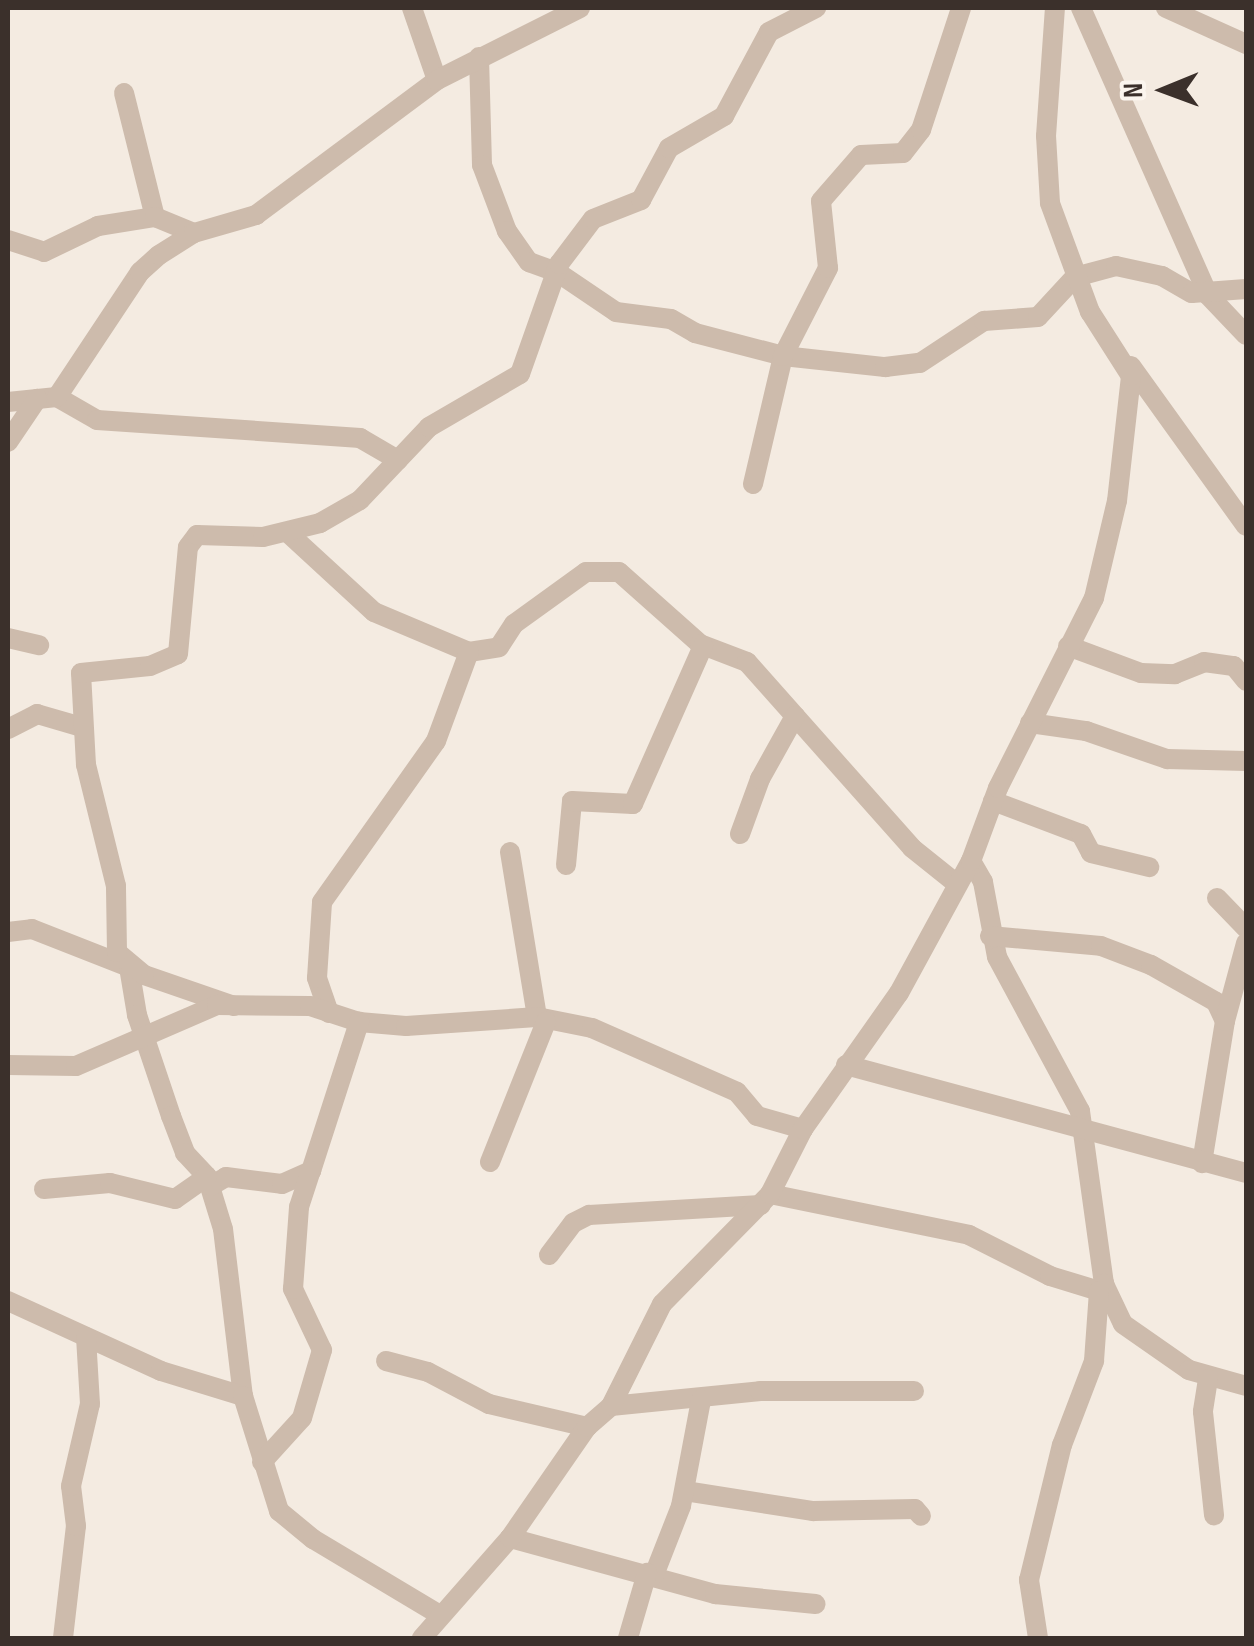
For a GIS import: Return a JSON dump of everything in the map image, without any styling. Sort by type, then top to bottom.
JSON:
[{"type":"street","points":[[412,8],[437,80]]},
{"type":"street","points":[[8,442],[47,398],[140,272],[194,232],[256,215],[437,80],[580,8]]},
{"type":"street","points":[[440,1615],[313,1540],[279,1511],[243,1396],[232,1280],[209,1182],[185,1153],[144,1041],[129,967],[117,952],[116,886],[82,726],[81,673],[150,666],[178,654],[192,538],[288,532],[360,500],[429,427],[520,374],[537,343],[557,272],[593,219],[642,200],[669,148],[724,116],[769,32],[816,8]]},
{"type":"street","points":[[753,484],[783,356],[828,268],[821,201],[860,155],[903,153],[920,130],[961,8]]},
{"type":"street","points":[[1054,8],[1047,180],[1075,277],[1090,312],[1246,526]]},
{"type":"street","points":[[1081,8],[1195,253],[1208,295],[1246,335]]},
{"type":"street","points":[[1166,8],[1246,44]]},
{"type":"street","points":[[480,57],[482,165],[490,192],[529,262],[557,272],[616,312],[671,319],[695,333],[783,356],[885,367],[920,363],[984,321],[1038,317],[1075,277],[1126,266],[1208,295],[1246,289]]},
{"type":"street","points":[[124,92],[155,217]]},
{"type":"street","points":[[8,240],[44,252],[98,226],[155,217],[194,232]]},
{"type":"street","points":[[422,1638],[510,1538],[587,1426],[611,1406],[662,1304],[765,1199],[803,1129],[899,993],[971,861],[993,801],[1094,598],[1117,501],[1130,418],[1131,376],[1120,350]]},
{"type":"street","points":[[8,402],[47,398],[97,420],[297,439],[360,438],[398,460]]},
{"type":"street","points":[[288,532],[374,612],[469,652],[499,647],[514,624],[552,592],[600,567],[619,572],[703,646],[747,662],[912,848],[957,884]]},
{"type":"street","points":[[8,638],[39,645]]},
{"type":"street","points":[[566,865],[572,801],[633,804],[703,646]]},
{"type":"street","points":[[1068,646],[1141,673],[1174,674],[1204,662],[1234,666],[1246,681]]},
{"type":"street","points":[[329,1013],[317,978],[322,902],[436,741],[469,652]]},
{"type":"street","points":[[8,729],[37,714],[82,726]]},
{"type":"street","points":[[740,834],[760,779],[795,716]]},
{"type":"street","points":[[1030,723],[1086,732],[1167,759],[1246,760]]},
{"type":"street","points":[[993,801],[1081,834],[1090,852],[1148,867]]},
{"type":"street","points":[[490,1162],[542,1020],[510,852]]},
{"type":"street","points":[[971,861],[983,882],[990,936],[1017,1000],[1073,1095],[1101,1287],[1094,1361],[1062,1445],[1029,1580],[1038,1638]]},
{"type":"street","points":[[1217,898],[1246,928]]},
{"type":"street","points":[[8,932],[32,929],[234,1006]]},
{"type":"street","points":[[990,936],[1101,946],[1209,998],[1226,1021]]},
{"type":"street","points":[[1202,1163],[1226,1021],[1246,943]]},
{"type":"street","points":[[8,1065],[76,1066],[144,1041],[216,1005],[310,1006],[359,1022],[542,1020],[592,1028],[738,1092],[757,1116],[803,1129]]},
{"type":"street","points":[[262,1462],[302,1418],[322,1350],[293,1289],[299,1207],[359,1022]]},
{"type":"street","points":[[846,1064],[1246,1173]]},
{"type":"street","points":[[44,1190],[110,1183],[175,1199],[226,1177],[282,1184],[310,1172]]},
{"type":"street","points":[[550,1255],[565,1231],[589,1215],[765,1199],[970,1236],[1050,1276],[1101,1287],[1123,1324],[1141,1340],[1208,1380],[1246,1386]]},
{"type":"street","points":[[8,1302],[86,1338],[243,1396]]},
{"type":"street","points":[[63,1638],[76,1526],[72,1486],[90,1404],[86,1338]]},
{"type":"street","points":[[386,1361],[428,1372],[489,1404],[587,1426]]},
{"type":"street","points":[[1208,1380],[1203,1412],[1214,1514]]},
{"type":"street","points":[[611,1406],[701,1400],[760,1391],[914,1391]]},
{"type":"street","points":[[628,1638],[685,1491],[701,1400]]},
{"type":"street","points":[[685,1491],[813,1511],[915,1509],[921,1516]]},
{"type":"street","points":[[510,1538],[715,1594],[816,1604]]}]
